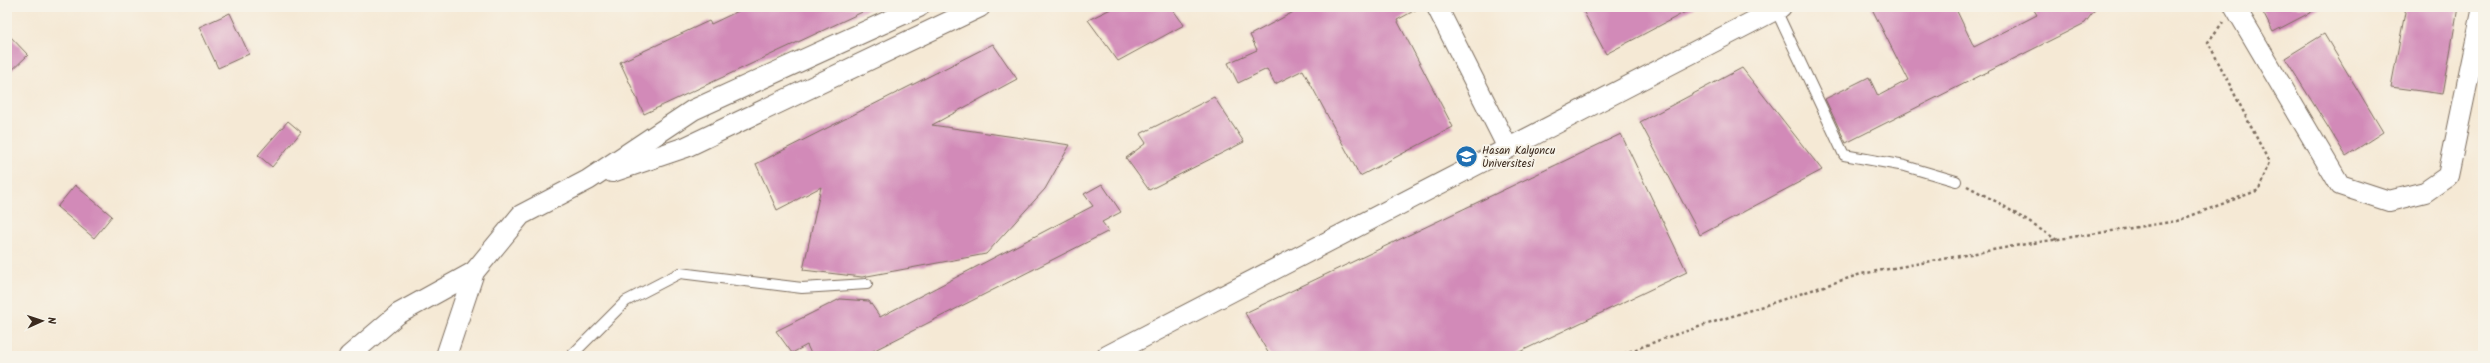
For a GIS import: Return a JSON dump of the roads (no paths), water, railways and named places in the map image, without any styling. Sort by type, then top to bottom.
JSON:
[{"type":"street","points":[[446,356],[474,272],[521,214],[588,180],[693,110],[919,7]]},
{"type":"street","points":[[588,180],[686,147],[980,7]]},
{"type":"street","points":[[1437,7],[1508,148]]},
{"type":"street","points":[[2235,7],[2340,185],[2389,201],[2425,192],[2448,176],[2483,7]]},
{"type":"street","points":[[1107,356],[1779,8]]},
{"type":"street","points":[[349,356],[398,314],[474,272]]},
{"type":"lane","points":[[1779,8],[1844,155],[1905,166],[1956,181]]},
{"type":"lane","points":[[571,356],[626,301],[680,273],[802,288],[867,284]]},
{"type":"place","name":"Hasan Kalyoncu Üniversitesi","points":[[1467,157]]}]
